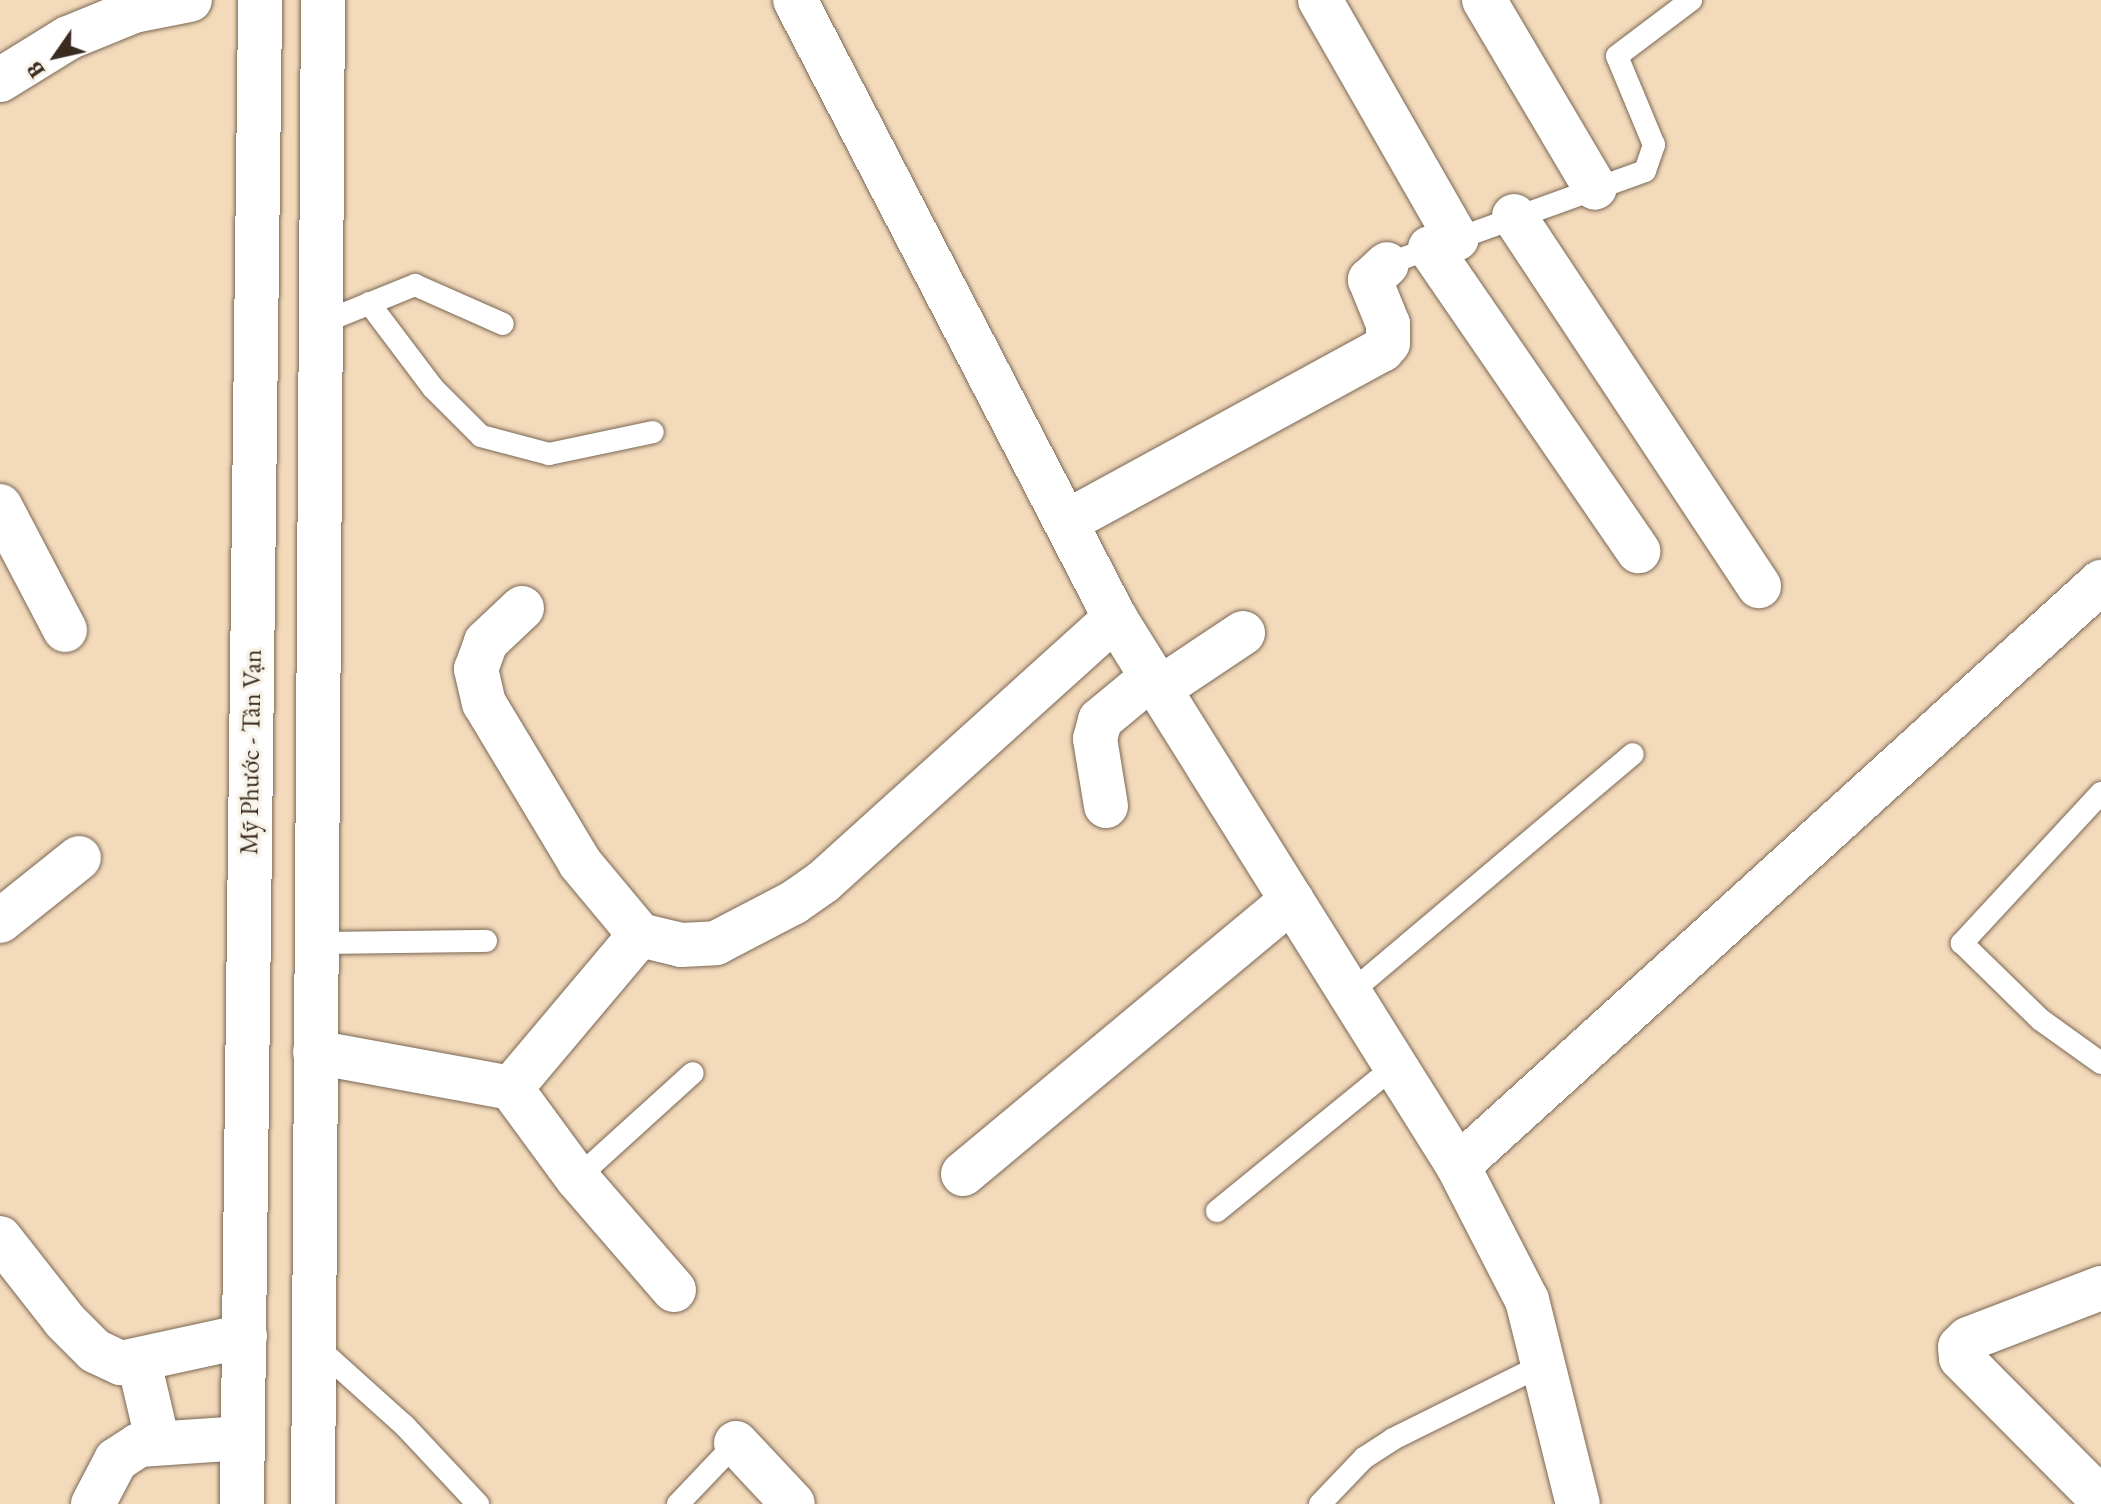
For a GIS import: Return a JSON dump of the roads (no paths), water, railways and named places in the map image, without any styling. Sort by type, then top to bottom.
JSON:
[{"type":"street","points":[[0,80],[68,38],[134,11],[190,0]]},
{"type":"street","name":"Mỹ Phước - Tân Vạn","points":[[242,1504],[260,0]]},
{"type":"street","points":[[313,1504],[316,1346],[314,943],[323,0]]},
{"type":"street","points":[[795,0],[1115,618],[1458,1166],[1527,1300],[1546,1363],[1578,1504]]},
{"type":"street","points":[[1320,0],[1444,244],[1638,551]]},
{"type":"street","points":[[1484,0],[1595,188]]},
{"type":"street","points":[[1514,216],[1759,586]]},
{"type":"street","points":[[1066,522],[1382,350],[1388,343],[1388,324],[1370,280],[1387,264]]},
{"type":"street","points":[[0,506],[65,630]]},
{"type":"street","points":[[1458,1166],[2101,582]]},
{"type":"street","points":[[522,608],[486,642],[476,669],[484,703],[580,863],[640,935],[681,945],[716,943],[793,903],[823,882],[1115,618]]},
{"type":"street","points":[[1106,806],[1095,739],[1100,720],[1156,683],[1243,633]]},
{"type":"street","points":[[0,921],[79,858]]},
{"type":"street","points":[[963,1174],[1292,900]]},
{"type":"street","points":[[511,1088],[640,935]]},
{"type":"street","points":[[315,1052],[511,1088],[577,1178],[674,1290]]},
{"type":"street","points":[[0,1238],[95,1351],[121,1363],[139,1362],[245,1336]]},
{"type":"street","points":[[2101,1288],[1968,1339],[1960,1347],[1961,1358],[2101,1499]]},
{"type":"street","points":[[139,1362],[158,1443]]},
{"type":"street","points":[[93,1504],[116,1460],[139,1445],[243,1438]]},
{"type":"street","points":[[736,1443],[793,1504]]},
{"type":"lane","points":[[1387,264],[1514,216],[1595,188],[1635,178],[1653,160],[1654,145],[1617,56],[1691,0]]},
{"type":"lane","points":[[319,324],[415,285],[503,324]]},
{"type":"lane","points":[[369,303],[433,388],[481,436],[549,454],[653,432]]},
{"type":"lane","points":[[1350,993],[1633,754]]},
{"type":"lane","points":[[2101,793],[1962,943],[2041,1020],[2101,1063]]},
{"type":"lane","points":[[314,943],[486,941]]},
{"type":"lane","points":[[1217,1211],[1395,1066]]},
{"type":"lane","points":[[577,1178],[693,1073]]},
{"type":"lane","points":[[316,1346],[405,1426],[478,1504]]},
{"type":"lane","points":[[1320,1504],[1364,1458],[1393,1439],[1546,1363]]},
{"type":"lane","points":[[678,1504],[736,1443]]}]
